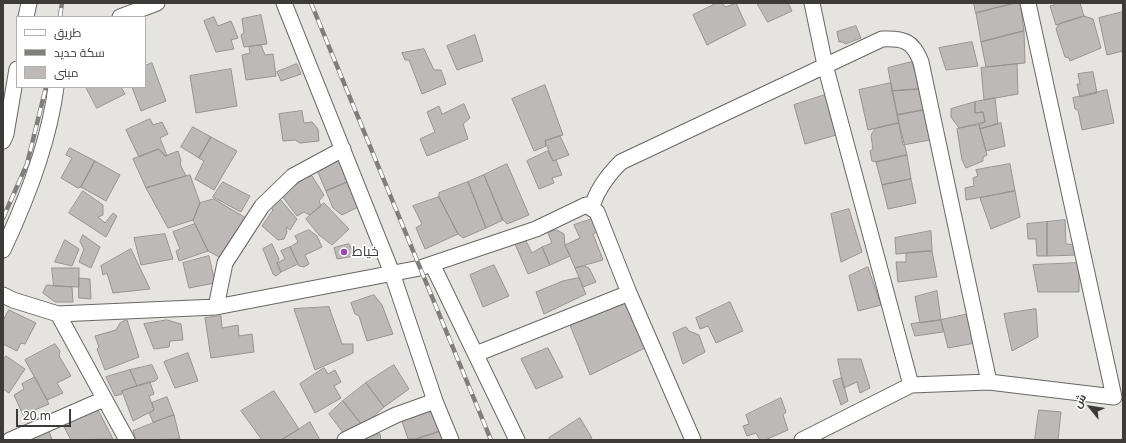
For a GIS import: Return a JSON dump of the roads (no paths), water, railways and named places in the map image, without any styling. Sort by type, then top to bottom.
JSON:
[{"type":"street","points":[[26,16],[29,3]]},
{"type":"street","points":[[123,16],[157,3]]},
{"type":"street","points":[[284,3],[392,273],[435,401],[451,440]]},
{"type":"street","points":[[812,3],[825,65],[911,385]]},
{"type":"street","points":[[802,440],[911,385],[989,382],[1118,398],[1028,3]]},
{"type":"street","points":[[592,207],[595,196],[609,175],[621,162],[882,39],[900,38],[916,49],[921,62],[989,382]]},
{"type":"street","points":[[3,141],[6,134],[16,75]]},
{"type":"street","points":[[3,250],[40,159],[54,109],[56,88]]},
{"type":"street","points":[[216,307],[225,263],[262,206],[293,176],[343,149]]},
{"type":"street","points":[[3,295],[13,300],[58,314],[216,307],[432,264],[536,229],[586,204],[597,212],[629,292],[693,440]]},
{"type":"street","points":[[432,264],[518,440]]},
{"type":"street","points":[[476,354],[629,292]]},
{"type":"street","points":[[58,314],[127,440]]},
{"type":"street","points":[[10,440],[104,399]]},
{"type":"street","points":[[345,440],[396,415],[435,401]]},
{"type":"railway","points":[[60,16],[62,3]]},
{"type":"railway","points":[[311,3],[491,440]]},
{"type":"railway","points":[[3,218],[27,164],[46,88]]},
{"type":"place","name":"خياط","points":[[344,252]]}]
